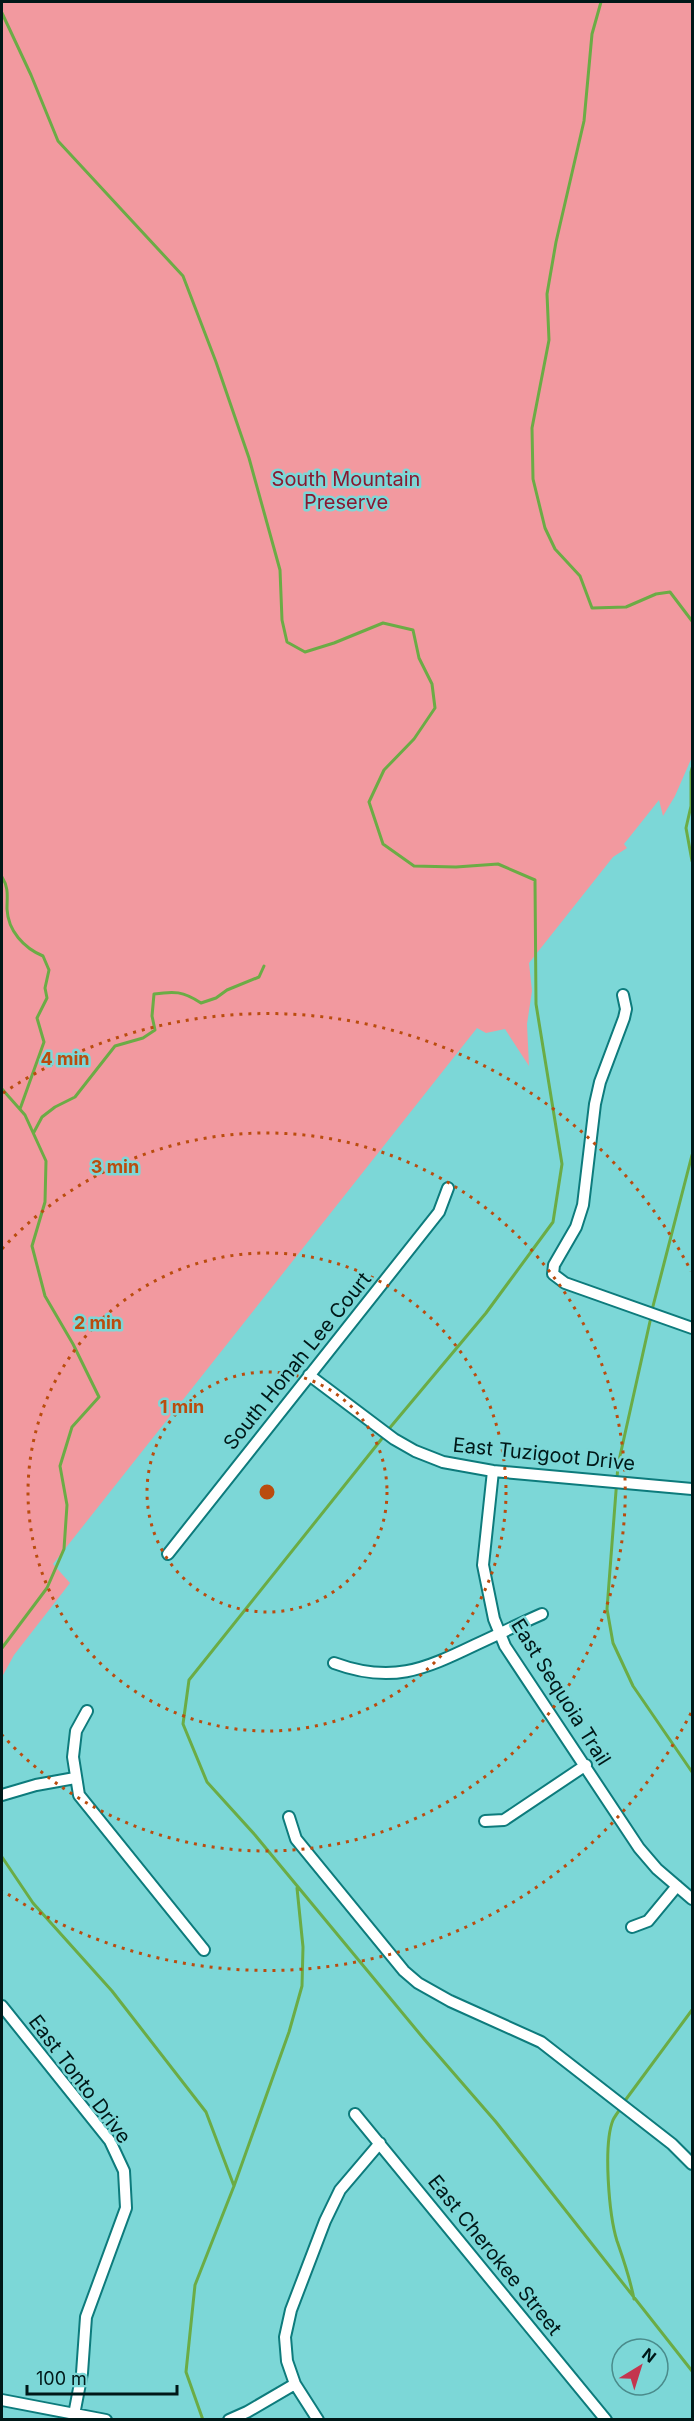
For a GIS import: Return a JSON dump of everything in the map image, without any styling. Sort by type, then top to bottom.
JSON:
[{"type":"street","points":[[623,995],[626,1009],[624,1018],[600,1082],[595,1104],[583,1205],[576,1227],[553,1270],[557,1278],[565,1283],[693,1328]]},
{"type":"street","name":"South Honah Lee Court","points":[[168,1554],[439,1212],[448,1188]]},
{"type":"street","name":"East Tuzigoot Drive","points":[[309,1375],[394,1439],[415,1451],[443,1462],[493,1471],[693,1489]]},
{"type":"street","name":"East Sequoia Trail","points":[[493,1471],[483,1565],[494,1619],[505,1646],[639,1848],[657,1869],[693,1899]]},
{"type":"street","points":[[334,1663],[372,1674],[400,1673],[435,1664],[542,1614]]},
{"type":"street","points":[[87,1711],[76,1731],[73,1757],[79,1795],[204,1950]]},
{"type":"street","points":[[485,1821],[504,1820],[586,1765]]},
{"type":"street","points":[[2,1795],[36,1785],[75,1778]]},
{"type":"street","points":[[289,1817],[296,1839],[404,1971],[418,1983],[450,2001],[541,2042],[630,2110],[689,2160],[693,2147]]},
{"type":"street","points":[[632,1927],[648,1921],[676,1886]]},
{"type":"street","name":"East Tonto Drive","points":[[2,2006],[110,2141],[124,2171],[126,2208],[86,2317],[82,2373],[74,2416]]},
{"type":"street","name":"East Cherokee Street","points":[[355,2114],[606,2420]]},
{"type":"street","points":[[318,2420],[295,2384],[286,2361],[285,2337],[291,2310],[325,2221],[340,2190],[380,2143]]},
{"type":"street","points":[[229,2420],[255,2408],[295,2384]]},
{"type":"street","points":[[2,2400],[74,2416],[106,2420]]},
{"type":"green space","name":"South Mountain Preserve","points":[[2,2],[692,2],[692,757],[675,796],[663,816],[659,800],[624,844],[627,848],[613,857],[529,963],[532,991],[527,1024],[529,1066],[505,1029],[486,1033],[477,1028],[53,1564],[70,1583],[14,1655],[2,1677]]},
{"type":"waterway","points":[[601,2],[592,34],[584,121],[556,242],[547,294],[549,340],[532,428],[533,479],[545,528],[555,549],[580,576],[592,608],[626,607],[656,594],[670,592],[692,621]]},
{"type":"waterway","points":[[2,13],[58,141],[183,276],[249,458],[280,570],[282,620],[287,642],[305,652],[383,623],[413,630],[419,658],[432,684],[435,708],[414,739],[384,770],[369,802],[383,844],[414,866],[456,867],[498,864],[535,880],[536,1004],[562,1164],[553,1222],[486,1313],[388,1430]]},
{"type":"waterway","points":[[692,768],[691,806],[686,828],[692,861]]},
{"type":"waterway","points":[[2,877],[7,889],[10,924],[18,938],[43,956],[49,970],[45,988],[47,998],[37,1018],[44,1042],[20,1109]]},
{"type":"waterway","points":[[34,1132],[42,1117],[55,1107],[75,1097],[115,1046],[143,1038],[155,1030],[152,1016],[154,994],[178,993],[201,1003],[259,977],[264,966]]},
{"type":"waterway","points":[[2,1089],[25,1115],[46,1161],[45,1202],[32,1246],[45,1296],[73,1344],[99,1397],[72,1427],[60,1466],[67,1505],[64,1549],[47,1588],[2,1648]]},
{"type":"waterway","points":[[652,1310],[692,1155]]},
{"type":"waterway","points":[[651,1317],[618,1465],[607,1609],[613,1643],[633,1686],[692,1772]]},
{"type":"waterway","points":[[384,1436],[189,1680],[183,1724],[207,1782],[255,1835],[496,2122],[692,2371]]},
{"type":"waterway","points":[[2,1857],[33,1903],[112,1991],[206,2112],[234,2186]]},
{"type":"waterway","points":[[203,2420],[186,2372],[195,2285],[234,2186],[289,2032],[302,1986],[303,1947],[297,1888]]},
{"type":"waterway","points":[[624,2102],[692,2010]]},
{"type":"waterway","points":[[621,2108],[613,2120],[610,2131],[608,2180],[614,2229],[634,2299]]}]
